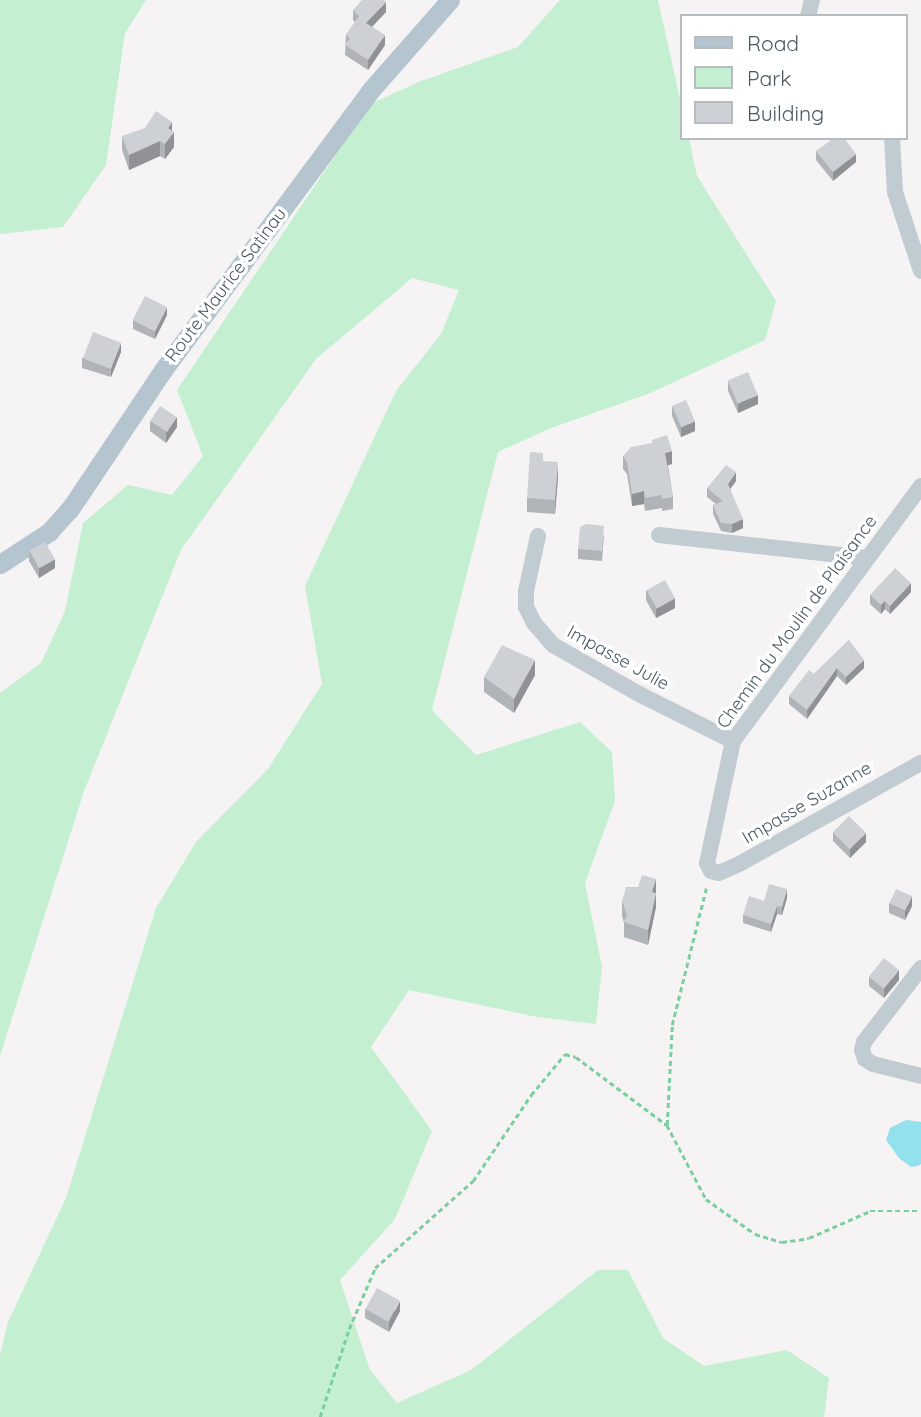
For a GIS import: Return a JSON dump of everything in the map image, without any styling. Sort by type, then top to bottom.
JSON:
[{"type":"main road","name":"Route Maurice Satinau","points":[[0,564],[49,532],[70,509],[163,370],[370,91],[450,0]]},
{"type":"street","points":[[892,140],[895,191],[921,271]]},
{"type":"street","name":"Chemin du Moulin de Plaisance","points":[[711,871],[707,863],[708,851],[733,741],[921,486]]},
{"type":"street","name":"Impasse Julie","points":[[538,536],[526,591],[526,607],[534,623],[553,645],[639,694],[733,741]]},
{"type":"street","points":[[659,536],[867,558]]},
{"type":"street","name":"Impasse Suzanne","points":[[711,871],[719,873],[741,863],[921,763]]},
{"type":"street","points":[[921,968],[864,1042],[862,1049],[865,1059],[873,1064],[921,1076]]},
{"type":"path","points":[[667,1125],[672,1025],[711,871]]},
{"type":"path","points":[[320,1417],[345,1339],[374,1268],[473,1181],[556,1061],[565,1054],[576,1057],[667,1125],[706,1199],[755,1234],[782,1242],[809,1238],[870,1211],[921,1212]]},
{"type":"green space","points":[[0,0],[146,0],[125,33],[106,165],[63,227],[0,234]]},
{"type":"green space","points":[[560,0],[658,0],[680,99],[680,140],[689,140],[697,176],[776,301],[765,340],[648,394],[551,428],[498,452],[432,710],[476,755],[580,722],[612,752],[615,801],[585,883],[602,967],[596,1024],[537,1017],[409,990],[371,1047],[432,1131],[395,1219],[340,1280],[370,1370],[397,1403],[471,1370],[598,1270],[628,1270],[663,1338],[704,1366],[787,1350],[829,1378],[824,1417],[0,1417],[0,1355],[8,1322],[66,1198],[156,908],[196,842],[268,769],[322,684],[305,586],[396,391],[441,334],[459,290],[412,278],[316,359],[181,550],[84,791],[0,1056],[0,693],[41,663],[65,611],[83,523],[128,485],[172,495],[203,456],[177,390],[370,104],[421,81],[518,47]]},
{"type":"water","points":[[906,1120],[921,1122],[921,1164],[918,1166],[911,1167],[899,1158],[886,1140],[890,1128]]},
{"type":"building","points":[[362,0],[386,2],[366,23],[385,35],[368,60],[345,45],[350,38],[346,35],[359,16],[353,10]]},
{"type":"building","points":[[156,111],[172,122],[168,128],[174,132],[165,144],[160,141],[129,155],[122,136],[145,128]]},
{"type":"building","points":[[831,140],[846,140],[856,154],[833,172],[816,151]]},
{"type":"building","points":[[145,296],[167,307],[155,331],[133,320]]},
{"type":"building","points":[[93,332],[121,343],[111,369],[83,358]]},
{"type":"building","points":[[748,372],[758,395],[738,404],[728,381]]},
{"type":"building","points":[[686,400],[695,421],[681,427],[672,406]]},
{"type":"building","points":[[160,406],[177,417],[167,432],[150,421]]},
{"type":"building","points":[[667,435],[672,451],[665,453],[673,497],[662,499],[662,495],[645,498],[644,491],[632,494],[627,462],[623,456],[631,447],[652,443],[652,440]]},
{"type":"building","points":[[530,452],[543,453],[543,461],[558,462],[555,500],[527,498]]},
{"type":"building","points":[[726,465],[736,472],[728,484],[743,519],[732,524],[721,523],[713,505],[723,501],[707,488]]},
{"type":"building","points":[[586,524],[604,526],[602,551],[578,549],[580,527]]},
{"type":"building","points":[[45,542],[55,559],[39,568],[29,551]]},
{"type":"building","points":[[895,568],[911,583],[890,606],[885,601],[881,605],[870,595]]},
{"type":"building","points":[[665,580],[675,598],[657,609],[647,590]]},
{"type":"building","points":[[849,640],[864,660],[846,677],[837,668],[807,710],[789,696],[809,670],[814,674]]},
{"type":"building","points":[[502,645],[535,660],[514,699],[484,677]]},
{"type":"building","points":[[849,816],[866,833],[850,849],[833,832]]},
{"type":"building","points":[[642,875],[656,879],[652,892],[656,893],[648,930],[624,922],[627,915],[622,901],[626,887],[638,887]]},
{"type":"building","points":[[769,884],[787,889],[782,907],[777,906],[771,924],[743,915],[749,896],[764,901]]},
{"type":"building","points":[[896,889],[912,896],[905,911],[889,904]]},
{"type":"building","points":[[884,958],[899,970],[884,989],[869,977]]},
{"type":"building","points":[[377,1288],[400,1301],[388,1322],[365,1309]]}]
